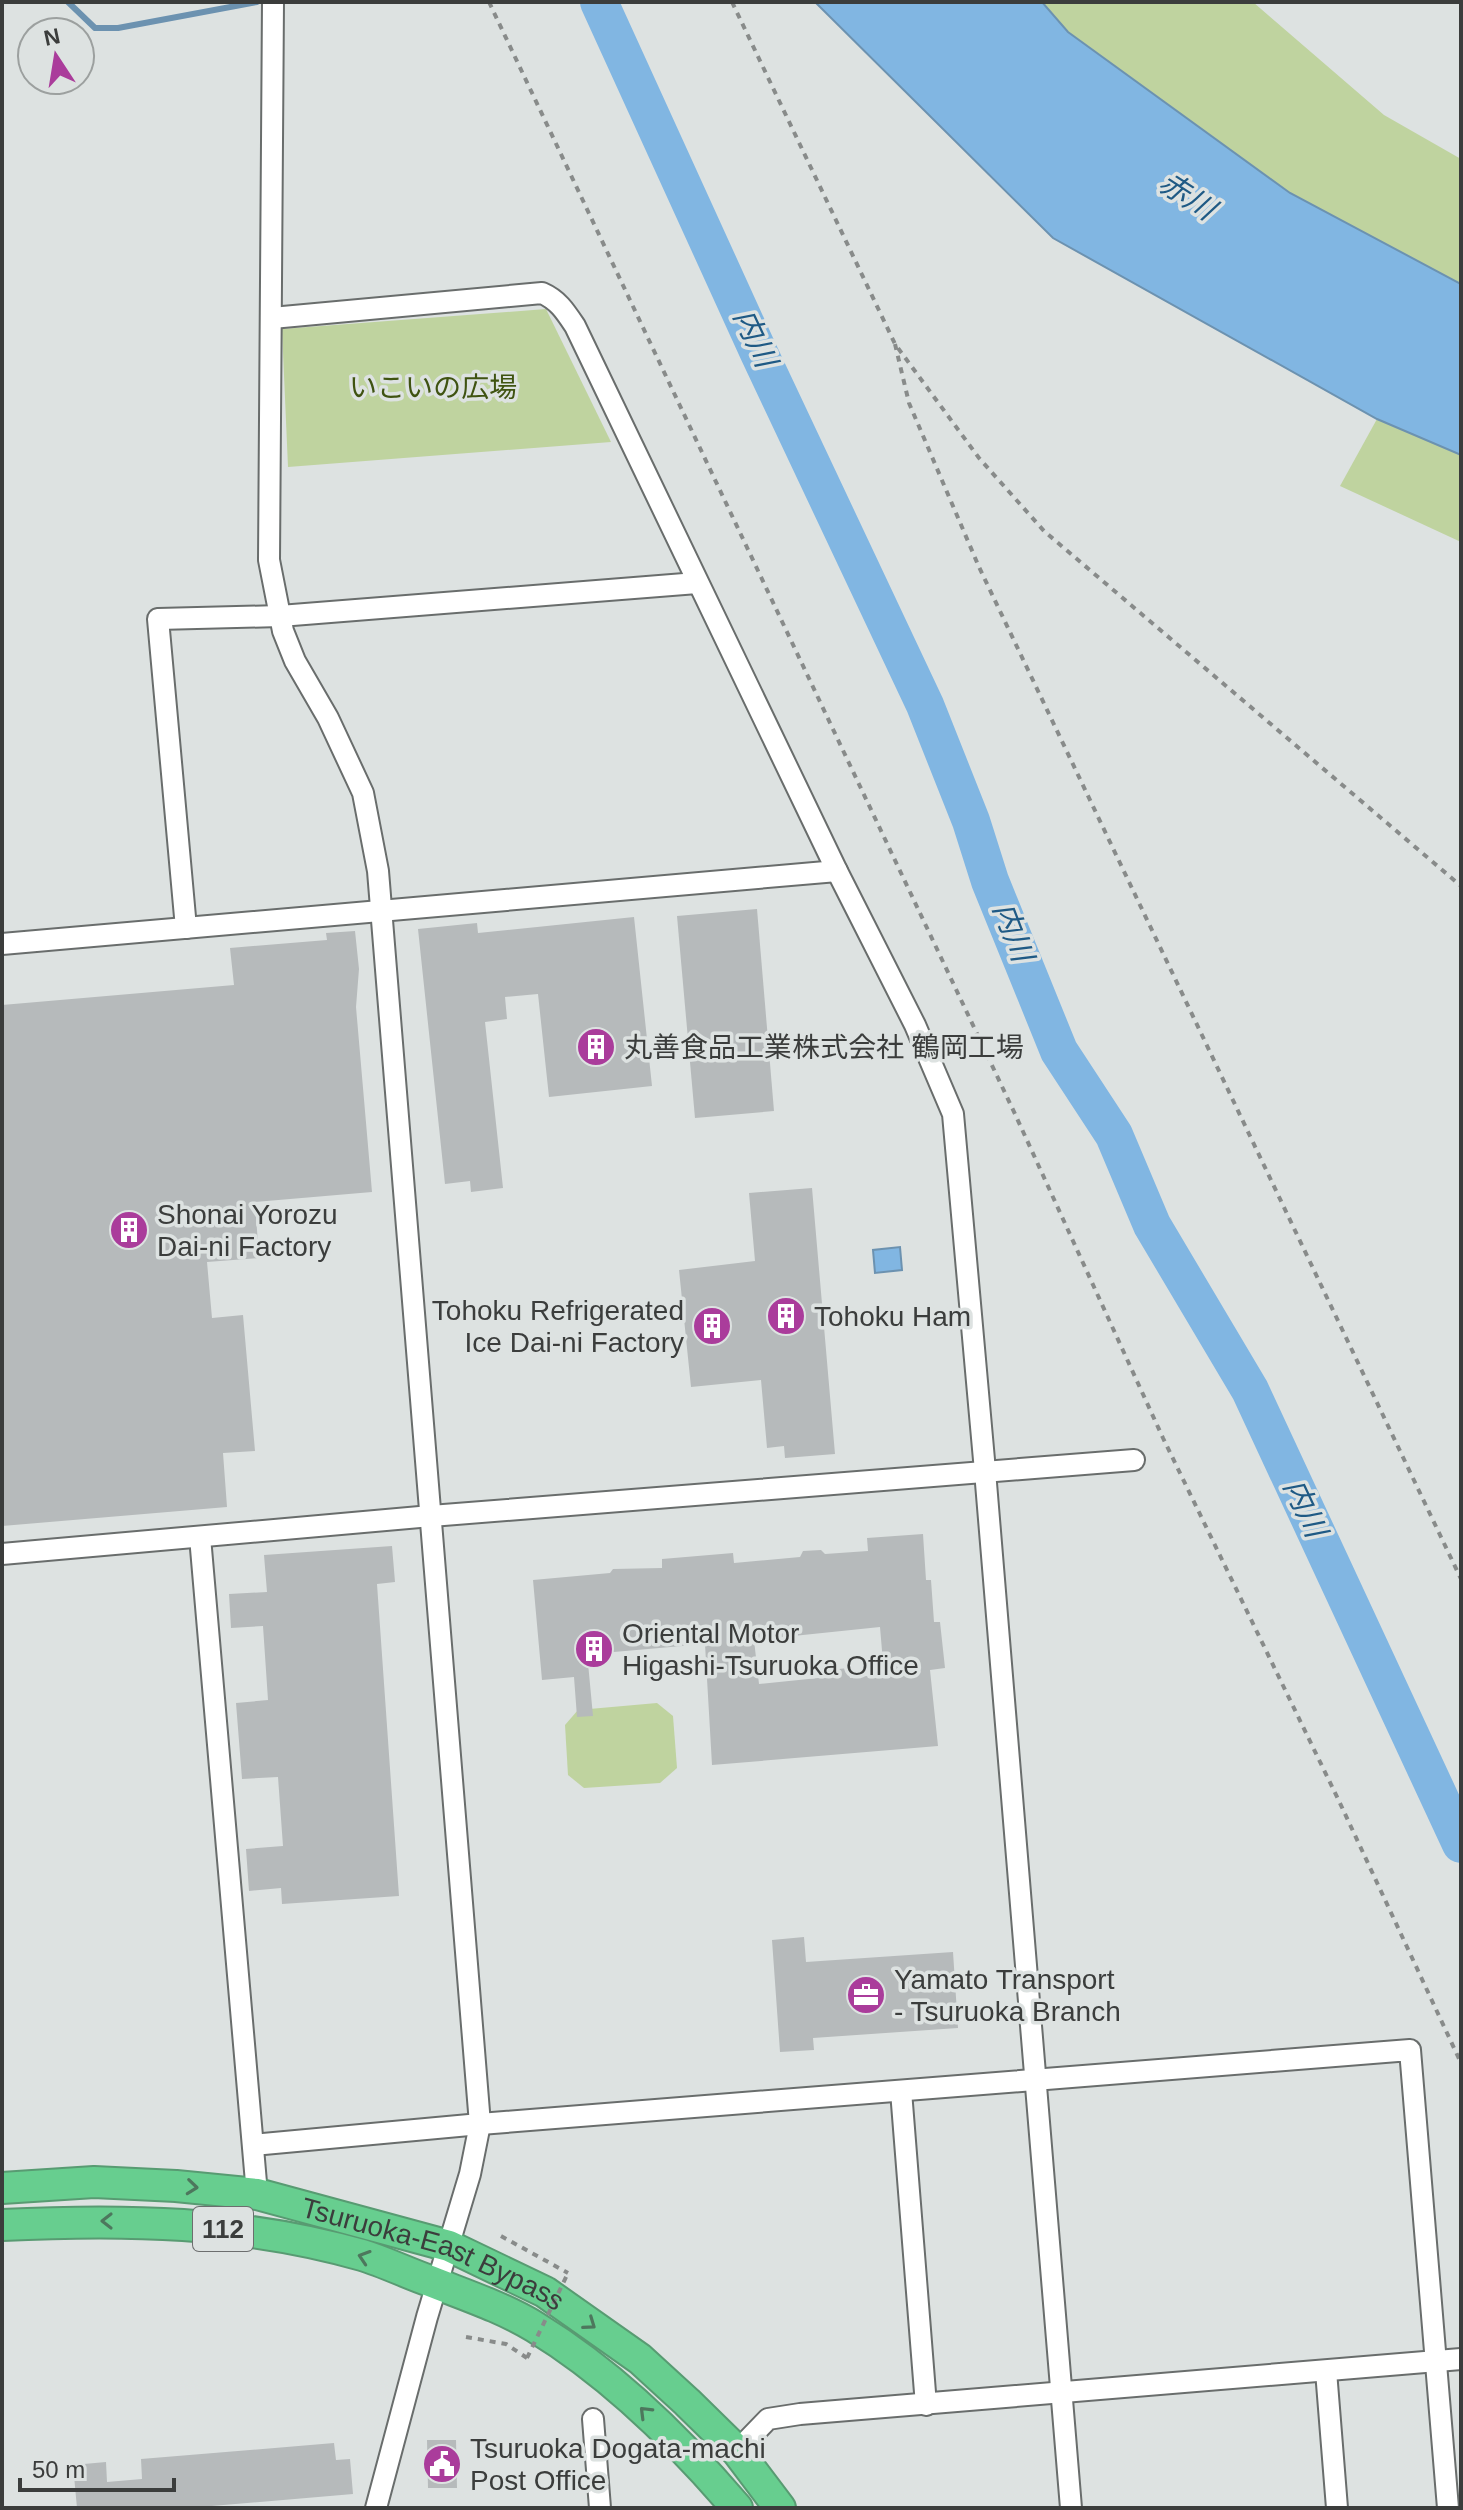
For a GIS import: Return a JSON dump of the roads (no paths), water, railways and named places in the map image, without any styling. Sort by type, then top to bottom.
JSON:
[{"type":"highway","name":"Tsuruoka-East Bypass","points":[[2,2188],[94,2182],[257,2194],[449,2246],[545,2292],[628,2351],[737,2451],[780,2508]]},
{"type":"highway","name":"Tsuruoka-East Bypass","points":[[2,2225],[168,2222],[260,2232],[364,2256],[483,2301],[535,2327],[625,2392],[701,2467],[737,2508]]},
{"type":"street","points":[[273,2],[269,560],[280,616],[295,661],[333,727],[363,793],[378,871],[480,2124],[470,2174],[376,2508]]},
{"type":"street","points":[[272,318],[542,293],[563,308],[575,326],[837,871],[915,1025],[953,1114],[1071,2508]]},
{"type":"street","points":[[186,928],[158,619],[280,616],[697,583]]},
{"type":"street","points":[[2,944],[837,871]]},
{"type":"street","points":[[2,1554],[1134,1460]]},
{"type":"street","points":[[200,1537],[257,2194]]},
{"type":"street","points":[[253,2145],[1410,2050],[1448,2508]]},
{"type":"street","points":[[901,2091],[926,2405]]},
{"type":"street","points":[[737,2451],[768,2419],[800,2414],[1461,2359]]},
{"type":"street","points":[[1326,2371],[1337,2508]]},
{"type":"street","points":[[593,2419],[600,2508]]},
{"type":"water","name":"赤川","points":[[815,2],[1042,2],[1068,32],[1290,193],[1461,284],[1461,455],[1377,419],[1053,238]]},
{"type":"water","points":[[900,1247],[902,1270],[875,1273],[873,1250]]},
{"type":"waterway","points":[[68,2],[95,28],[118,28],[257,2]]},
{"type":"waterway","name":"内川","points":[[599,2],[759,353],[925,705],[971,821],[990,881],[1059,1051],[1114,1135],[1152,1225],[1250,1390],[1461,1844]]},
{"type":"place","name":"丸善食品工業株式会社 鶴岡工場","points":[[596,1047]]},
{"type":"place","name":"Shonai Yorozu Dai-ni Factory","points":[[129,1230]]},
{"type":"place","name":"Tohoku Ham","points":[[786,1316]]},
{"type":"place","name":"Tohoku Refrigerated Ice Dai-ni Factory","points":[[712,1326]]},
{"type":"place","name":"Oriental Motor Higashi-Tsuruoka Office","points":[[594,1649]]},
{"type":"place","name":"Yamato Transport - Tsuruoka Branch","points":[[866,1995]]},
{"type":"place","name":"Tsuruoka Dogata-machi Post Office","points":[[442,2464]]},
{"type":"park label","name":"いこいの広場","points":[[433,387]]}]
